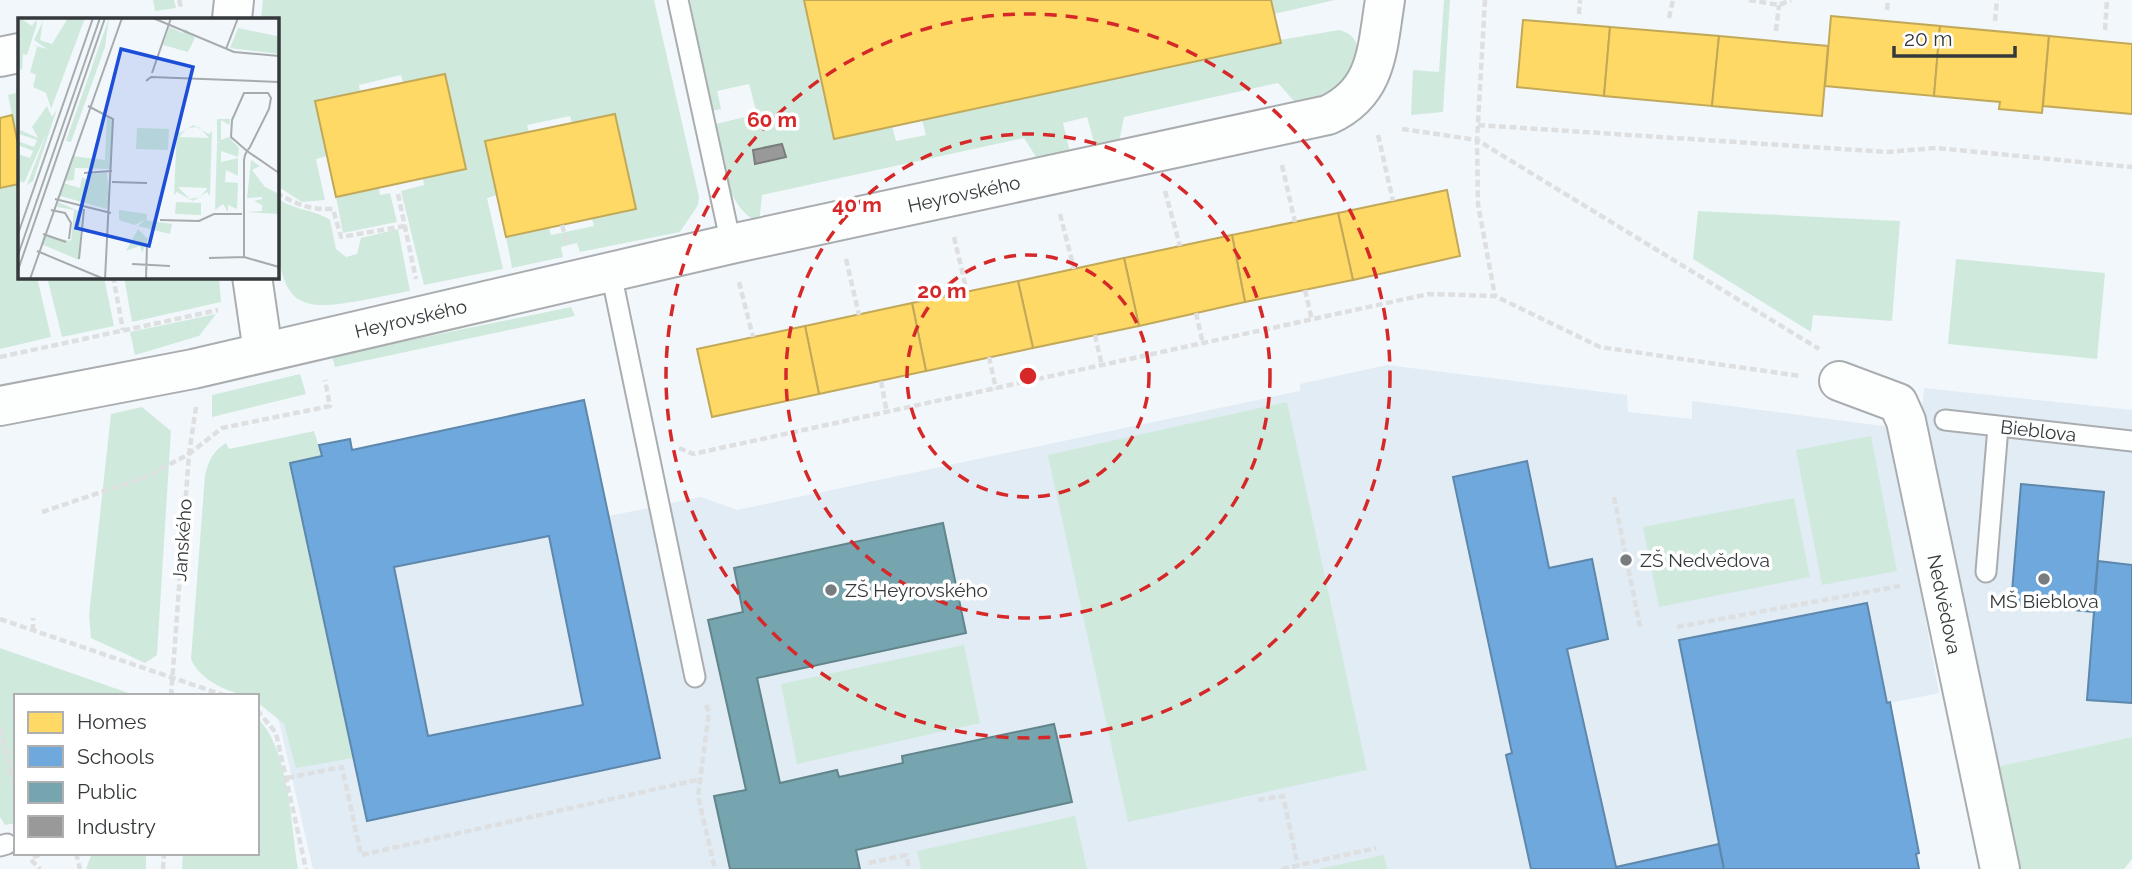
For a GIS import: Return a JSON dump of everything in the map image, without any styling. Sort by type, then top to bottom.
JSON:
[{"type":"street","points":[[232,18],[234,0]]},
{"type":"street","name":"Heyrovského","points":[[0,406],[263,352],[611,273],[734,259],[1328,115],[1355,98],[1371,74],[1385,0]]},
{"type":"street","points":[[0,57],[18,53]]},
{"type":"street","points":[[252,278],[263,352]]},
{"type":"street","name":"Nedvědova","points":[[1839,381],[1898,403],[1906,421],[2000,869]]},
{"type":"lane","points":[[678,0],[734,259]]},
{"type":"lane","points":[[611,273],[695,677]]},
{"type":"lane","name":"Bieblova","points":[[1945,420],[2132,441]]},
{"type":"lane","points":[[1986,572],[1998,427]]},
{"type":"path","points":[[179,0],[181,7]]},
{"type":"path","points":[[1485,0],[1476,140],[1478,204],[1495,296]]},
{"type":"path","points":[[1579,14],[1580,0]]},
{"type":"path","points":[[1669,18],[1673,0]]},
{"type":"path","points":[[1749,0],[1779,5],[1791,0]]},
{"type":"path","points":[[1887,10],[1888,0]]},
{"type":"path","points":[[1995,21],[1997,0]]},
{"type":"path","points":[[2105,30],[2107,0]]},
{"type":"path","points":[[1776,31],[1779,5]]},
{"type":"path","points":[[1478,125],[1887,152],[1936,148],[2132,167]]},
{"type":"path","points":[[674,446],[693,454],[1428,294],[1495,296],[1600,348],[1839,381],[1836,359],[1476,140],[1402,129]]},
{"type":"path","points":[[1378,135],[1393,201]]},
{"type":"path","points":[[1280,157],[1295,222]]},
{"type":"path","points":[[1163,183],[1180,246]]},
{"type":"path","points":[[278,193],[299,206],[315,210],[333,209],[341,237],[405,226]]},
{"type":"path","points":[[398,194],[422,314]]},
{"type":"path","points":[[1058,206],[1074,269]]},
{"type":"path","points":[[952,229],[967,292]]},
{"type":"path","points":[[844,252],[859,315]]},
{"type":"path","points":[[734,259],[753,337]]},
{"type":"path","points":[[113,278],[123,330]]},
{"type":"path","points":[[1305,290],[1312,320]]},
{"type":"path","points":[[0,357],[223,309]]},
{"type":"path","points":[[1196,313],[1203,344]]},
{"type":"path","points":[[1095,335],[1101,366]]},
{"type":"path","points":[[989,357],[996,389]]},
{"type":"path","points":[[42,512],[146,477],[189,454],[222,428],[330,406],[324,372]]},
{"type":"path","points":[[881,381],[887,413]]},
{"type":"path","name":"Janského","points":[[171,694],[189,454],[196,405]]},
{"type":"path","points":[[1614,497],[1640,627]]},
{"type":"path","points":[[1677,627],[1939,578]]},
{"type":"path","points":[[33,618],[33,631]]},
{"type":"path","points":[[0,619],[220,694]]},
{"type":"path","points":[[695,677],[709,712],[698,796],[715,869]]},
{"type":"path","points":[[259,712],[276,733],[306,869]]},
{"type":"path","points":[[0,728],[14,786]]},
{"type":"path","points":[[287,778],[342,767],[361,855],[701,779]]},
{"type":"path","points":[[1258,800],[1283,796],[1298,866]]},
{"type":"path","points":[[1282,869],[1376,848]]},
{"type":"path","points":[[870,863],[906,855],[909,869]]},
{"type":"path","points":[[29,858],[40,869]]},
{"type":"shaded area","name":"ZŠ Heyrovského","points":[[1387,365],[1627,395],[1628,412],[1692,419],[1692,401],[1890,427],[1939,693],[1890,703],[1919,853],[1916,854],[1919,869],[313,869],[269,678],[333,664],[290,463],[319,445],[350,439],[353,450],[609,516],[701,497],[737,510],[1300,391],[1300,384]]},
{"type":"shaded area","name":"MŠ Bieblova","points":[[1924,388],[2132,410],[2132,737],[1996,767],[1921,420]]},
{"type":"green space","points":[[153,0],[174,0],[176,8],[155,11]]},
{"type":"green space","points":[[263,0],[654,0],[699,197],[698,205],[680,232],[580,252],[577,243],[561,247],[563,257],[512,268],[506,237],[549,228],[551,235],[594,226],[592,219],[636,209],[615,114],[572,123],[570,116],[527,125],[529,132],[485,142],[497,195],[487,198],[503,269],[424,285],[401,191],[424,185],[423,179],[466,169],[445,74],[403,82],[401,75],[359,85],[360,92],[316,101],[327,156],[316,159],[325,200],[302,202],[278,187],[278,18],[261,18]]},
{"type":"green space","points":[[690,0],[804,0],[892,126],[896,141],[926,135],[922,120],[1280,43],[1280,40],[1339,30],[1350,35],[1356,42],[1358,51],[1353,71],[1340,89],[1333,96],[1301,109],[1278,83],[1124,117],[1119,142],[1095,146],[1087,117],[1063,123],[1070,152],[1038,160],[1024,138],[762,195],[759,223],[738,205],[732,193],[716,124],[757,114],[749,84],[717,91],[721,109],[712,111]]},
{"type":"green space","points":[[1271,0],[1335,0],[1274,14]]},
{"type":"green space","points":[[1444,0],[1450,0],[1443,112],[1411,115],[1413,70],[1439,72]]},
{"type":"green space","points":[[18,92],[18,144],[8,95]]},
{"type":"green space","points":[[18,184],[18,278],[37,278],[51,337],[0,349],[0,188]]},
{"type":"green space","points":[[379,188],[380,195],[390,193],[397,222],[343,233],[336,197]]},
{"type":"green space","points":[[278,198],[330,220],[336,249],[346,257],[357,254],[361,238],[398,229],[410,291],[342,304],[319,305],[301,301],[289,290],[281,270]]},
{"type":"green space","points":[[1698,211],[1900,221],[1892,321],[1813,315],[1811,332],[1693,259]]},
{"type":"green space","points":[[1956,259],[2105,273],[2097,359],[1948,344]]},
{"type":"green space","points":[[47,278],[104,278],[114,326],[62,337]]},
{"type":"green space","points":[[124,278],[219,278],[221,302],[132,322]]},
{"type":"green space","points":[[571,307],[575,316],[335,367],[332,356]]},
{"type":"green space","points":[[216,314],[199,336],[135,355],[130,332]]},
{"type":"green space","points":[[300,374],[306,394],[212,417],[212,395]]},
{"type":"green space","points":[[1287,402],[1367,770],[1128,822],[1048,455]]},
{"type":"green space","points":[[142,407],[171,431],[157,655],[145,663],[91,638],[89,615],[111,414]]},
{"type":"green space","points":[[314,431],[322,456],[290,464],[353,758],[296,768],[284,724],[259,704],[259,694],[238,693],[219,686],[202,674],[191,659],[205,475],[212,456],[218,449],[226,443],[229,449]]},
{"type":"green space","points":[[1871,436],[1897,571],[1822,585],[1796,450]]},
{"type":"green space","points":[[1794,498],[1810,577],[1659,607],[1643,527]]},
{"type":"green space","points":[[964,645],[980,723],[797,764],[781,684]]},
{"type":"green space","points":[[0,648],[131,694],[14,694],[14,823],[5,825],[0,817]]},
{"type":"green space","points":[[259,720],[268,731],[282,767],[298,869],[182,869],[183,855],[259,855]]},
{"type":"green space","points":[[2132,737],[2132,859],[2124,869],[2016,869],[1996,767]]},
{"type":"green space","points":[[1075,816],[1087,869],[921,869],[917,851]]},
{"type":"green space","points":[[91,855],[146,855],[146,869],[86,869]]},
{"type":"green space","points":[[1384,855],[1387,869],[1318,869]]},
{"type":"building: Homes","points":[[804,0],[1271,0],[1281,43],[834,139]]},
{"type":"building: Homes","points":[[1831,16],[1940,26],[1934,96],[1825,86]]},
{"type":"building: Homes","points":[[1523,20],[1610,27],[1604,96],[1517,87]]},
{"type":"building: Homes","points":[[1940,26],[2049,36],[2042,113],[1999,109],[2000,102],[1934,96]]},
{"type":"building: Homes","points":[[1610,27],[1719,36],[1712,106],[1604,96]]},
{"type":"building: Homes","points":[[1719,36],[1828,46],[1822,116],[1712,106]]},
{"type":"building: Homes","points":[[2049,36],[2132,44],[2132,114],[2043,106]]},
{"type":"building: Homes","points":[[445,74],[466,169],[336,197],[315,101]]},
{"type":"building: Homes","points":[[615,114],[636,209],[506,237],[485,141]]},
{"type":"building: Homes","points":[[12,115],[18,144],[18,184],[0,188],[0,118]]},
{"type":"building: Homes","points":[[1447,190],[1460,256],[1353,280],[1338,213]]},
{"type":"building: Homes","points":[[1338,213],[1353,280],[1245,302],[1232,235]]},
{"type":"building: Homes","points":[[1232,235],[1245,302],[1139,326],[1124,258]]},
{"type":"building: Homes","points":[[1124,258],[1139,326],[1033,348],[1018,281]]},
{"type":"building: Homes","points":[[1018,281],[1033,348],[926,371],[912,303]]},
{"type":"building: Homes","points":[[912,303],[926,371],[819,394],[805,326]]},
{"type":"building: Homes","points":[[805,326],[819,394],[712,417],[697,349]]},
{"type":"building: Schools","points":[[584,400],[660,758],[367,821],[290,463],[322,456],[319,445],[350,439],[352,450]],"holes":[[[549,536],[583,705],[428,736],[394,567]]]},
{"type":"building: Schools","points":[[1527,461],[1549,568],[1592,559],[1608,639],[1567,649],[1616,867],[1719,844],[1724,869],[1531,869],[1506,755],[1512,753],[1453,477]]},
{"type":"building: Schools","points":[[2021,484],[2104,492],[2093,612],[2011,604]]},
{"type":"building: Schools","points":[[2098,561],[2132,565],[2132,703],[2087,700]]},
{"type":"building: Schools","points":[[1867,603],[1887,703],[1890,702],[1919,853],[1916,854],[1919,869],[1724,869],[1679,640]]},
{"type":"building: Public","points":[[943,523],[966,633],[757,678],[780,783],[837,770],[839,777],[903,763],[902,756],[1054,724],[1072,802],[856,850],[860,869],[730,869],[714,796],[746,790],[708,620],[743,612],[734,568]]},
{"type":"building: Industry","points":[[782,144],[786,157],[755,164],[753,150]]},
{"type":"place","name":"ZŠ Nedvědova","points":[[1626,560]]},
{"type":"place","name":"MŠ Bieblova","points":[[2044,579]]},
{"type":"place","name":"ZŠ Heyrovského","points":[[831,590]]}]
